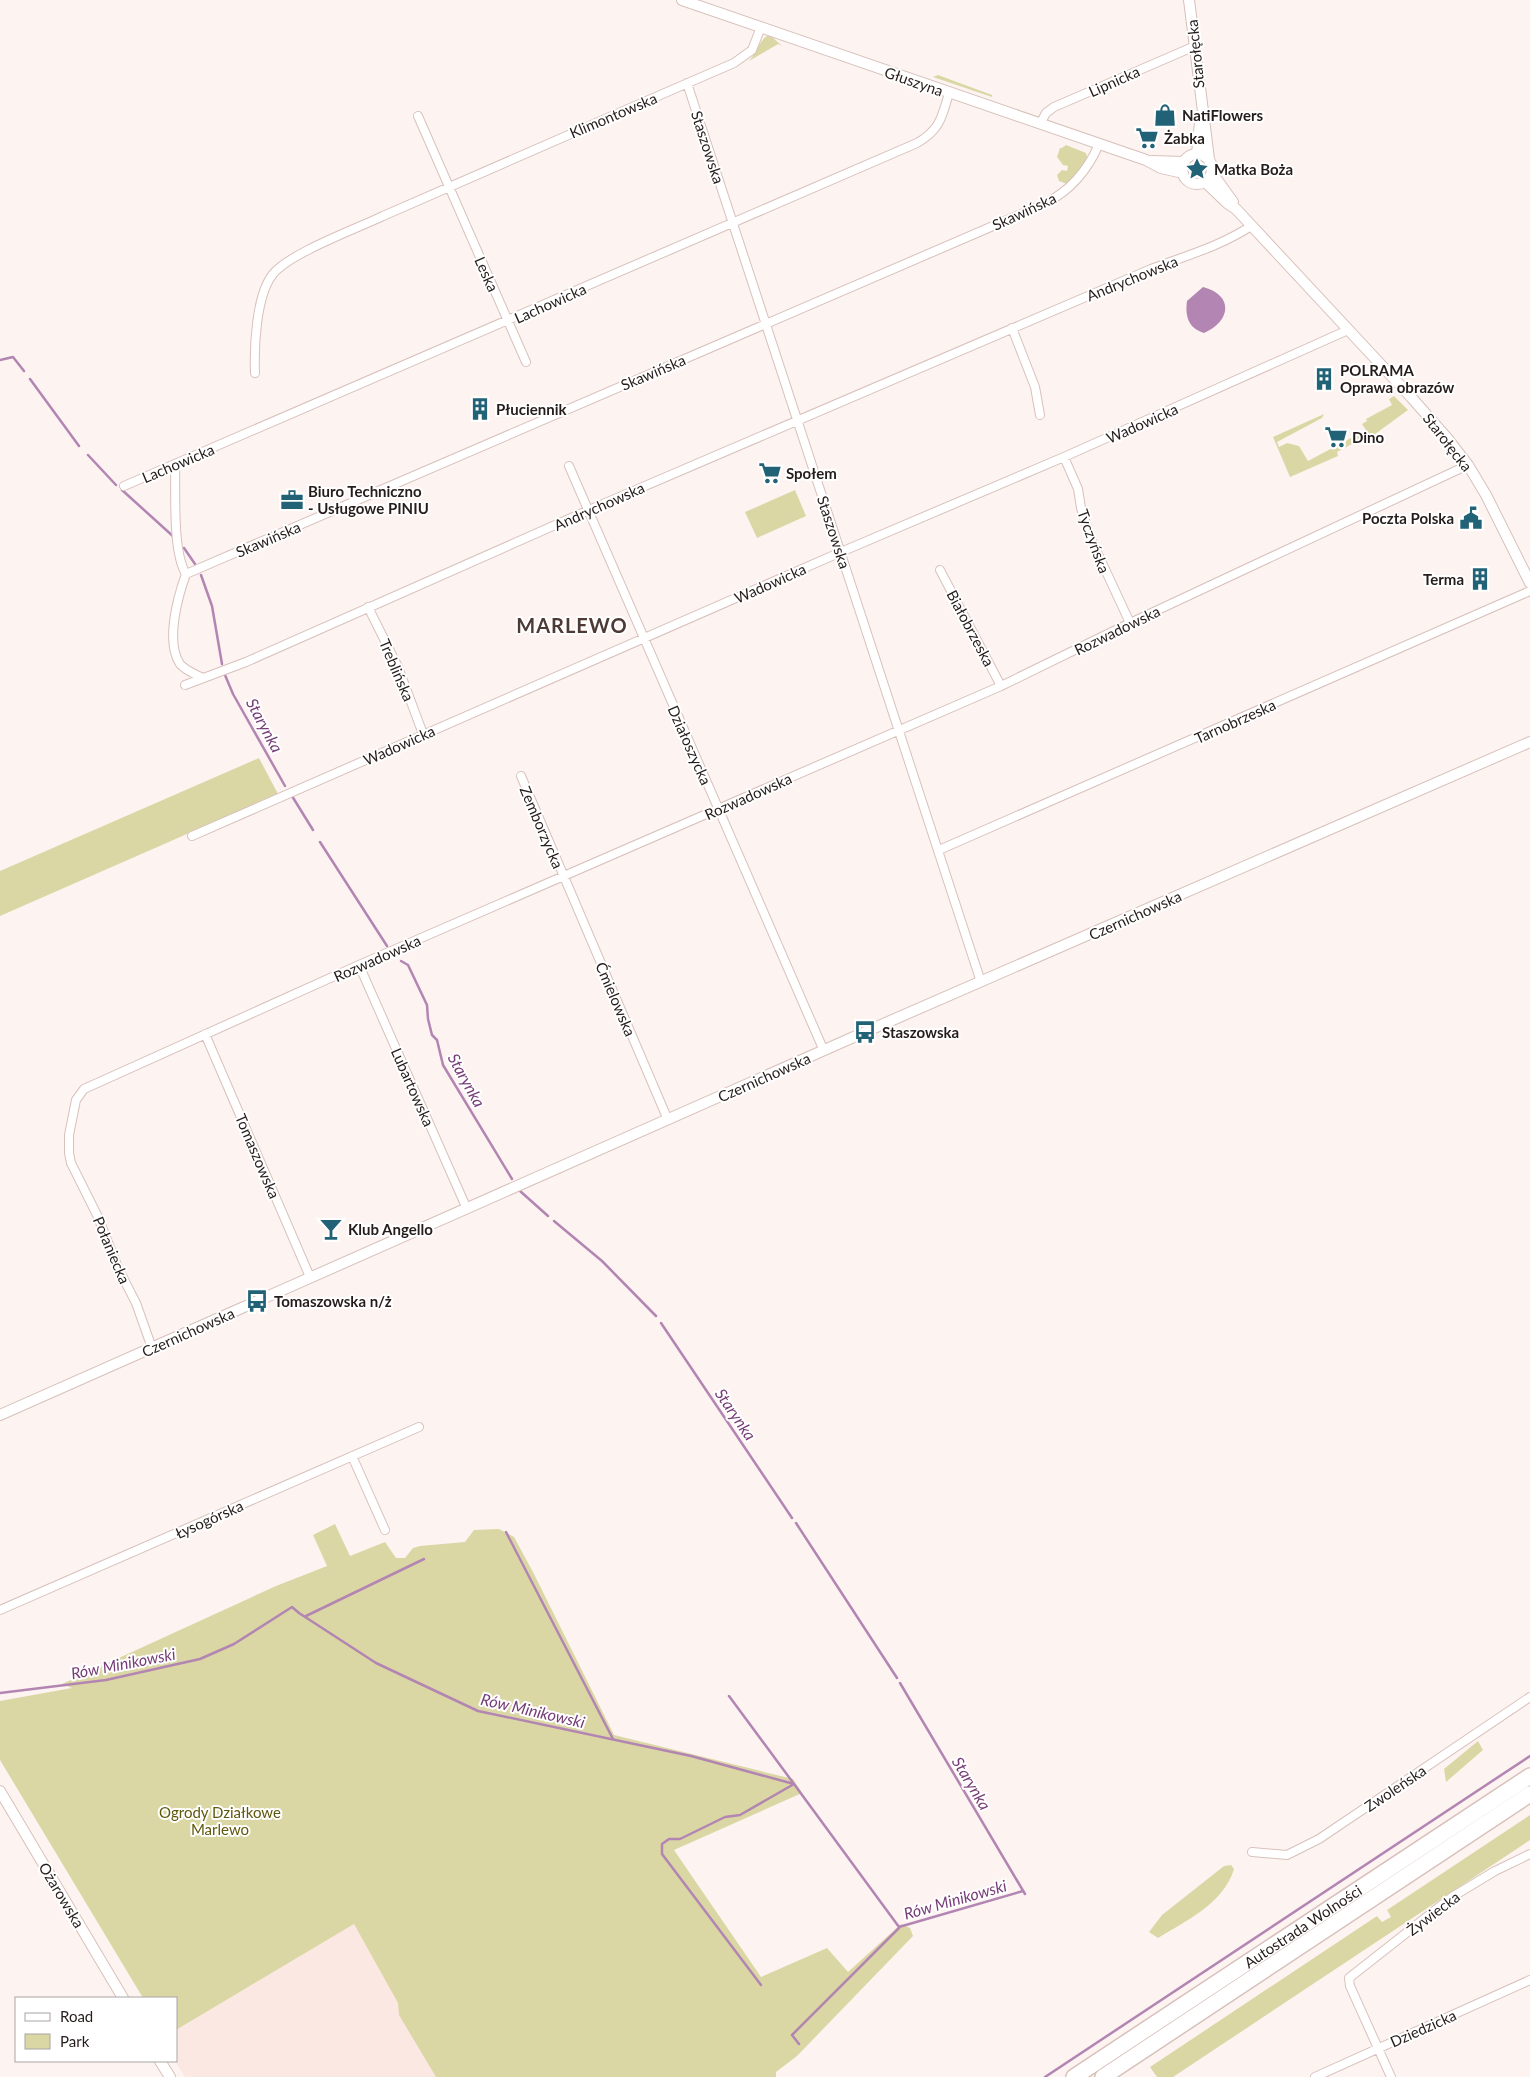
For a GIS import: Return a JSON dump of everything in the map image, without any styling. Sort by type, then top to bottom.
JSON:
[{"type":"highway","name":"Autostrada Wolności","points":[[1074,2077],[1530,1776]]},
{"type":"highway","name":"Autostrada Wolności","points":[[1103,2077],[1530,1794]]},
{"type":"street","name":"Głuszyna","points":[[682,0],[1146,160],[1161,168],[1183,173]]},
{"type":"street","name":"Starołęcka","points":[[1189,0],[1201,108],[1205,123],[1209,159]]},
{"type":"street","name":"Klimontowska","points":[[255,373],[254,344],[263,300],[269,281],[282,265],[342,235],[449,187],[734,63],[747,54],[756,43],[761,27]]},
{"type":"street","name":"Lipnicka","points":[[1040,124],[1046,113],[1054,107],[1195,46]]},
{"type":"street","name":"Staszowska","points":[[687,83],[981,982]]},
{"type":"street","name":"Lachowicka","points":[[124,486],[917,143],[929,136],[940,124],[950,93]]},
{"type":"street","name":"Starołęcka","points":[[1197,154],[1201,108]]},
{"type":"street","points":[[418,116],[449,187]]},
{"type":"street","name":"Skawińska","points":[[186,574],[1053,199],[1077,178],[1092,159],[1099,144]]},
{"type":"street","points":[[1197,154],[1209,159],[1212,173],[1205,182],[1192,183],[1183,173],[1184,162],[1190,156],[1197,154]]},
{"type":"street","name":"Głuszyna","points":[[1146,160],[1184,162]]},
{"type":"street","name":"Starołęcka","points":[[1212,173],[1236,209],[1434,423],[1468,466],[1493,507],[1530,583]]},
{"type":"street","name":"Starołęcka","points":[[1205,182],[1236,209]]},
{"type":"street","name":"Leska","points":[[449,187],[526,362]]},
{"type":"street","name":"Andrychowska","points":[[185,685],[246,662],[589,510],[1012,328],[1151,269],[1213,246],[1251,226]]},
{"type":"street","points":[[1012,328],[1035,387],[1040,415]]},
{"type":"street","name":"Wadowicka","points":[[192,836],[643,638],[1064,457],[1348,330]]},
{"type":"street","name":"Tyczyńska","points":[[1064,457],[1078,489],[1081,508],[1090,539],[1130,623]]},
{"type":"street","points":[[175,464],[175,515],[179,561],[186,574],[177,598],[174,632],[176,654],[180,664],[189,672],[203,678]]},
{"type":"street","name":"Działoszycka","points":[[569,466],[824,1051]]},
{"type":"street","name":"Rozwadowska","points":[[69,1153],[69,1136],[76,1100],[84,1089],[359,965],[564,878],[1001,686],[1130,623],[1468,466]]},
{"type":"street","name":"Białobrzeska","points":[[940,570],[1001,686]]},
{"type":"street","name":"Tarnobrzeska","points":[[939,850],[1530,591]]},
{"type":"street","name":"Treblińska","points":[[368,607],[398,667],[423,734]]},
{"type":"street","name":"Czernichowska","points":[[0,1415],[310,1277],[1530,742]]},
{"type":"street","name":"Zemborzycka","points":[[521,776],[564,878]]},
{"type":"street","name":"Ćmielowska","points":[[564,878],[668,1120]]},
{"type":"street","name":"Lubartowska","points":[[359,965],[467,1209]]},
{"type":"street","name":"Tomaszowska","points":[[205,1034],[310,1277]]},
{"type":"street","name":"Połaniecka","points":[[69,1153],[76,1174],[93,1205],[119,1270],[136,1303],[152,1348]]},
{"type":"street","name":"Łysogórska","points":[[0,1610],[419,1427]]},
{"type":"street","points":[[352,1456],[385,1530]]},
{"type":"street","name":"Zwoleńska","points":[[1252,1852],[1287,1855],[1319,1839],[1530,1697]]},
{"type":"street","name":"Ożarowska","points":[[0,1791],[122,1997]]},
{"type":"street","name":"Żywiecka","points":[[1378,2049],[1350,1986],[1349,1978],[1452,1897],[1495,1871],[1530,1854]]},
{"type":"street","name":"Dziedzicka","points":[[1315,2077],[1530,1980]]},
{"type":"street","points":[[1378,2049],[1391,2077]]},
{"type":"street","points":[[161,2062],[170,2077]]},
{"type":"shaded area","points":[[1203,287],[1220,296],[1225,308],[1220,322],[1204,333],[1191,325],[1187,316],[1187,301]]},
{"type":"shaded area","points":[[354,1924],[442,2077],[185,2077],[176,2062],[178,2062],[178,2029]]},
{"type":"green space","points":[[767,36],[771,36],[782,46],[778,44],[749,61],[762,41]]},
{"type":"green space","points":[[938,75],[992,95],[992,97],[933,77]]},
{"type":"green space","points":[[1066,145],[1086,153],[1089,158],[1067,184],[1059,181],[1057,175],[1062,170],[1067,171],[1068,166],[1063,165],[1057,157],[1060,148]]},
{"type":"green space","points":[[1394,396],[1408,410],[1371,437],[1369,435],[1337,452],[1338,456],[1290,477],[1273,437],[1324,414],[1322,418],[1277,442],[1279,447],[1287,443],[1299,446],[1308,461],[1366,430],[1362,424],[1367,421],[1366,419],[1392,405],[1389,399]]},
{"type":"green space","points":[[795,490],[806,516],[757,538],[745,512]]},
{"type":"green space","points":[[259,758],[278,794],[0,916],[0,871]]},
{"type":"green space","name":"Ogrody Działkowe Marlewo","points":[[335,1524],[350,1556],[385,1542],[396,1558],[405,1558],[413,1548],[465,1542],[474,1530],[499,1529],[514,1537],[614,1735],[793,1779],[802,1793],[674,1850],[761,1977],[827,1948],[848,1972],[901,1924],[910,1928],[913,1936],[797,2056],[776,2072],[776,2077],[436,2077],[399,2015],[398,2003],[354,1924],[178,2029],[178,1997],[142,1997],[0,1760],[0,1701],[72,1688],[62,1684],[276,1586],[327,1566],[313,1535]]},
{"type":"green space","points":[[1478,1741],[1483,1750],[1446,1782],[1444,1769]]},
{"type":"green space","points":[[1530,1815],[1530,1840],[1173,2077],[1157,2077],[1150,2067],[1377,1916],[1382,1922],[1391,1917],[1387,1910]]},
{"type":"green space","points":[[1231,1865],[1234,1869],[1229,1881],[1222,1892],[1203,1910],[1158,1938],[1149,1932],[1162,1915],[1224,1866]]},
{"type":"waterway","name":"Starynka","points":[[0,360],[13,357],[24,371]]},
{"type":"waterway","name":"Starynka","points":[[30,379],[79,446]]},
{"type":"waterway","name":"Starynka","points":[[88,455],[116,485]]},
{"type":"waterway","name":"Starynka","points":[[122,490],[175,538]]},
{"type":"waterway","name":"Starynka","points":[[184,548],[195,564]]},
{"type":"waterway","name":"Starynka","points":[[201,575],[212,606],[222,664]]},
{"type":"waterway","name":"Starynka","points":[[225,675],[233,694],[285,786]]},
{"type":"waterway","name":"Starynka","points":[[292,796],[313,830]]},
{"type":"waterway","name":"Starynka","points":[[320,842],[387,946]]},
{"type":"waterway","name":"Starynka","points":[[401,961],[408,965],[427,1005],[432,1035],[437,1040],[443,1065],[512,1179]]},
{"type":"waterway","name":"Starynka","points":[[520,1191],[548,1216]]},
{"type":"waterway","name":"Starynka","points":[[554,1221],[602,1261],[656,1316]]},
{"type":"waterway","name":"Starynka","points":[[661,1323],[792,1518]]},
{"type":"waterway","name":"Starynka","points":[[796,1523],[897,1678]]},
{"type":"waterway","points":[[506,1532],[613,1739]]},
{"type":"waterway","points":[[306,1616],[424,1559]]},
{"type":"waterway","name":"Rów Minikowski","points":[[0,1693],[106,1680],[200,1659],[234,1644],[292,1607],[376,1663],[478,1711],[691,1756],[794,1784],[899,1927],[1023,1891]]},
{"type":"waterway","name":"Starynka","points":[[900,1683],[1025,1894]]},
{"type":"waterway","points":[[729,1696],[794,1784],[740,1815],[725,1817],[680,1839],[669,1839],[662,1844],[662,1854],[761,1985]]},
{"type":"waterway","points":[[1045,2077],[1530,1756]]},
{"type":"waterway","points":[[799,2044],[792,2035],[899,1928]]},
{"type":"place","name":"NatiFlowers","points":[[1165,115]]},
{"type":"place","name":"Żabka","points":[[1147,138]]},
{"type":"place","name":"Matka Boża","points":[[1197,169]]},
{"type":"place","name":"POLRAMA Oprawa obrazów","points":[[1324,379]]},
{"type":"place","name":"Płuciennik","points":[[480,409]]},
{"type":"place","name":"Dino","points":[[1336,437]]},
{"type":"place","name":"Społem","points":[[770,473]]},
{"type":"place","name":"Biuro Techniczno - Usługowe PINIU","points":[[292,500]]},
{"type":"place","name":"Poczta Polska","points":[[1471,518]]},
{"type":"place","name":"Terma","points":[[1480,579]]},
{"type":"place","name":"Staszowska","points":[[865,1032]]},
{"type":"place","name":"Klub Angello","points":[[331,1229]]},
{"type":"place","name":"Tomaszowska n/ż","points":[[257,1301]]},
{"type":"district","name":"MARLEWO","points":[[572,625]]}]
